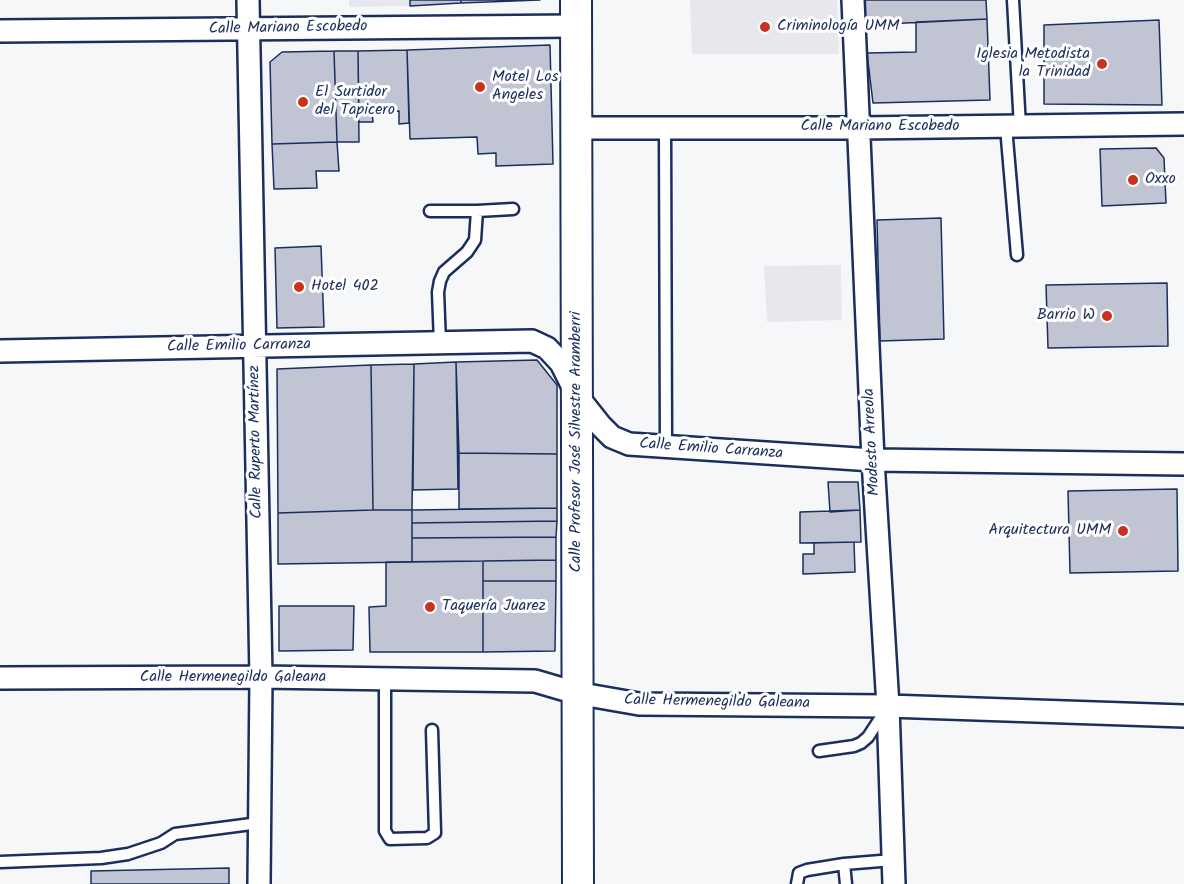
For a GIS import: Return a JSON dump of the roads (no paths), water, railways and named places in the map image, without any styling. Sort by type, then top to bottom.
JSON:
[{"type":"main road","name":"Calle Profesor José Silvestre Aramberri","points":[[575,13],[578,884]]},
{"type":"street","name":"Calle Ruperto Martínez","points":[[248,0],[261,676],[259,884]]},
{"type":"street","name":"Modesto Arreola","points":[[853,0],[873,460],[888,706],[894,884]]},
{"type":"street","name":"Calle Mariano Escobedo","points":[[0,31],[247,29],[575,13]]},
{"type":"street","name":"Calle Mariano Escobedo","points":[[577,128],[1013,127],[1184,124]]},
{"type":"street","name":"Calle Emilio Carranza","points":[[0,351],[532,341],[547,348],[561,363],[578,397],[601,426],[612,437],[628,444],[873,460],[1184,464]]},
{"type":"street","name":"Calle Hermenegildo Galeana","points":[[0,678],[261,676],[536,681],[576,693],[639,704],[888,706],[1184,716]]},
{"type":"lane","points":[[1013,0],[1013,127],[1017,255]]},
{"type":"lane","points":[[665,127],[666,448]]},
{"type":"lane","points":[[430,211],[513,210]]},
{"type":"lane","points":[[440,343],[438,292],[440,281],[444,272],[467,252],[475,240],[477,211]]},
{"type":"lane","points":[[385,679],[385,831],[390,839],[427,838],[435,833],[432,730]]},
{"type":"lane","points":[[819,751],[861,743],[878,725],[888,706]]},
{"type":"lane","points":[[0,862],[101,858],[128,854],[161,843],[175,834],[259,823]]},
{"type":"lane","points":[[797,884],[797,876],[802,871],[844,864],[893,860]]},
{"type":"lane","points":[[844,864],[846,884]]},
{"type":"place","name":"Criminología UMM","points":[[765,27]]},
{"type":"place","name":"Iglesia Metodista la Trinidad","points":[[1102,64]]},
{"type":"place","name":"Motel Los Angeles","points":[[480,87]]},
{"type":"place","name":"El Surtidor del Tapicero","points":[[303,102]]},
{"type":"place","name":"Oxxo","points":[[1133,180]]},
{"type":"place","name":"Hotel 402","points":[[299,287]]},
{"type":"place","name":"Barrio W","points":[[1107,316]]},
{"type":"place","name":"Arquitectura UMM","points":[[1123,531]]},
{"type":"place","name":"Taquería Juarez","points":[[430,607]]}]
